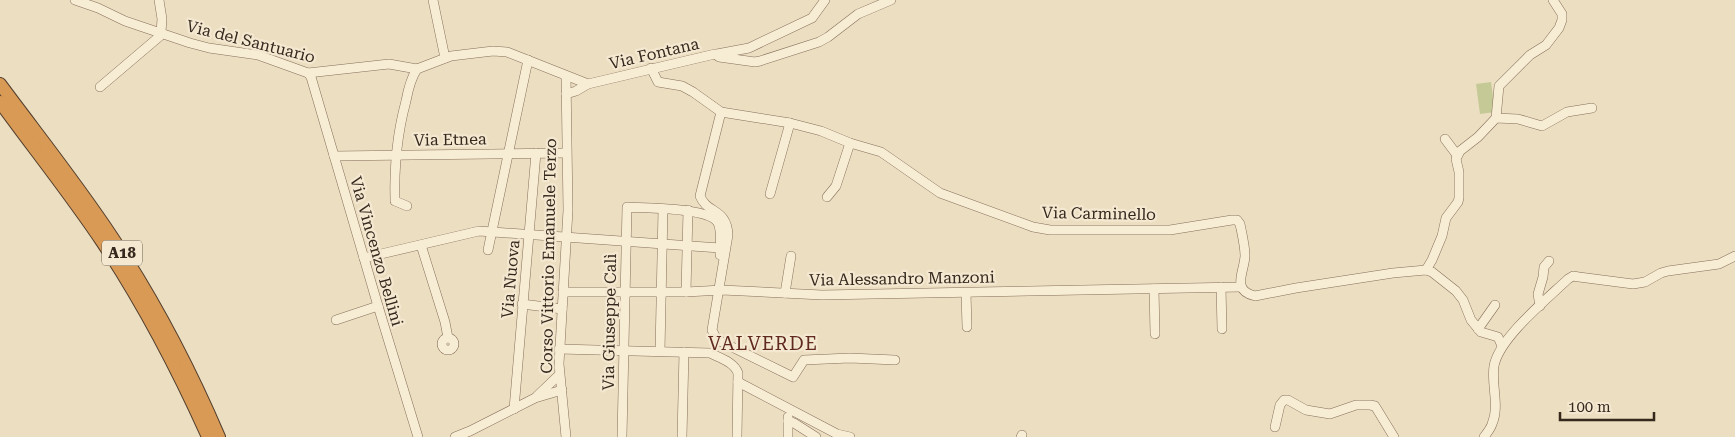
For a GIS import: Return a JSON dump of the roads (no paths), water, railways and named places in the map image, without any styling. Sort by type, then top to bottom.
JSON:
[{"type":"highway","name":"A18","points":[[0,84],[112,236],[168,330],[205,404],[219,437]]},
{"type":"highway","name":"A18","points":[[0,102],[103,243],[137,298],[176,368],[208,437]]},
{"type":"street","name":"Via del Santuario","points":[[75,0],[126,21],[209,48],[258,55],[308,73],[389,64],[417,69]]},
{"type":"street","points":[[100,87],[160,36],[162,19],[159,0]]},
{"type":"street","points":[[432,0],[445,58]]},
{"type":"street","points":[[714,54],[749,48],[812,18],[825,0]]},
{"type":"street","name":"Via Fontana","points":[[566,94],[588,84],[714,54],[719,57],[760,61],[819,42],[858,14],[891,0]]},
{"type":"street","points":[[1457,155],[1478,138],[1496,118],[1499,86],[1530,55],[1546,45],[1559,28],[1562,14],[1553,0]]},
{"type":"street","points":[[406,206],[395,201],[396,155],[399,126],[409,89],[417,69],[445,58],[492,51],[507,52],[588,84]]},
{"type":"street","points":[[488,250],[528,60]]},
{"type":"street","name":"Via Carminello","points":[[651,68],[658,82],[682,86],[721,112],[790,123],[821,131],[850,143],[881,152],[940,193],[1042,229],[1170,230],[1237,220],[1240,224],[1245,257],[1240,280],[1241,287]]},
{"type":"street","name":"Via Vincenzo Bellini","points":[[308,73],[311,77],[418,437]]},
{"type":"street","name":"Corso Vittorio Emanuele Terzo","points":[[566,76],[568,189],[559,349],[559,375],[566,437]]},
{"type":"street","points":[[1496,118],[1518,119],[1542,126],[1567,112],[1592,108]]},
{"type":"street","points":[[721,112],[700,196],[701,200],[725,220],[728,235],[712,330],[716,338],[793,376],[804,360],[850,358],[895,360]]},
{"type":"street","points":[[770,194],[790,123]]},
{"type":"street","points":[[1426,270],[1442,236],[1446,218],[1460,198],[1459,172],[1456,164],[1457,155],[1445,139]]},
{"type":"street","points":[[826,198],[836,186],[850,143]]},
{"type":"street","name":"Via Etnea","points":[[334,156],[566,152]]},
{"type":"street","name":"Via Nuova","points":[[514,409],[536,153]]},
{"type":"street","name":"Via Giuseppe Calì","points":[[622,437],[627,207],[663,209]]},
{"type":"street","points":[[660,352],[663,209],[688,210],[715,218],[719,225],[722,269]]},
{"type":"street","points":[[686,292],[688,210]]},
{"type":"street","points":[[364,258],[479,231],[720,248]]},
{"type":"street","points":[[421,245],[445,322],[448,338]]},
{"type":"street","points":[[785,293],[791,256]]},
{"type":"street","points":[[1484,437],[1493,424],[1495,412],[1494,366],[1502,346],[1540,306],[1573,276],[1633,284],[1645,282],[1668,271],[1719,264],[1735,256]]},
{"type":"street","points":[[1540,306],[1538,294],[1544,267],[1549,261]]},
{"type":"street","points":[[1241,287],[1244,291],[1255,296],[1393,273],[1426,270],[1438,276],[1460,295],[1471,320],[1478,329],[1485,334],[1498,337],[1502,346]]},
{"type":"street","points":[[1221,287],[1222,330]]},
{"type":"street","name":"Via Alessandro Manzoni","points":[[563,292],[686,292],[718,290],[822,295],[1241,287]]},
{"type":"street","points":[[1154,289],[1155,334]]},
{"type":"street","points":[[966,292],[967,327]]},
{"type":"street","points":[[522,304],[562,309]]},
{"type":"street","points":[[1478,329],[1495,305]]},
{"type":"street","points":[[336,320],[378,306]]},
{"type":"street","points":[[559,349],[710,352],[736,368],[738,382],[737,437]]},
{"type":"street","points":[[682,437],[684,352]]},
{"type":"street","points":[[535,398],[559,375]]},
{"type":"street","points":[[738,382],[837,436],[850,437]]},
{"type":"street","points":[[455,437],[535,398],[562,390]]},
{"type":"street","points":[[1275,427],[1280,405],[1284,400],[1288,400],[1306,410],[1330,414],[1356,406],[1370,405],[1378,409],[1394,437]]},
{"type":"street","points":[[788,409],[788,437]]},
{"type":"street","points":[[788,421],[816,437]]},
{"type":"district","name":"VALVERDE","points":[[763,343]]}]
